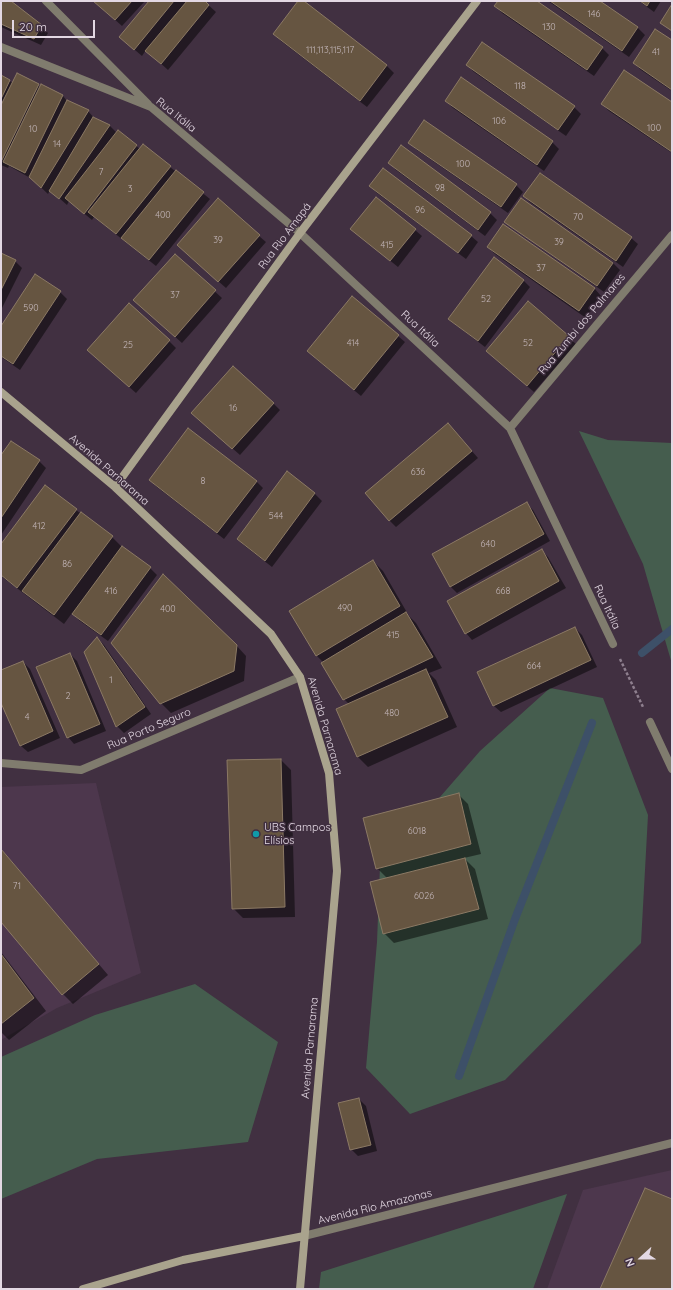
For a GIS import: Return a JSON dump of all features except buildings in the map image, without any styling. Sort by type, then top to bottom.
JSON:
[{"type":"street","points":[[46,1],[151,107]]},
{"type":"street","name":"Rua Rio Amapá","points":[[115,487],[300,233],[478,1]]},
{"type":"street","name":"Rua Itália","points":[[1,47],[151,107],[300,233],[510,428],[613,644]]},
{"type":"street","name":"Rua Zumbi dos Palmares","points":[[510,428],[672,235]]},
{"type":"street","name":"Avenida Parnarama","points":[[1,392],[115,487],[271,634],[300,677],[329,773],[337,871],[300,1289]]},
{"type":"street","name":"Rua Porto Seguro","points":[[1,763],[81,770],[300,677]]},
{"type":"street","points":[[650,722],[672,769]]},
{"type":"street","name":"Avenida Rio Amazonas","points":[[83,1289],[183,1260],[304,1236],[672,1143]]},
{"type":"path","name":"Rua Itália","points":[[613,644],[650,722]]},
{"type":"shaded area","points":[[96,783],[141,973],[57,1008],[1,1040],[1,787]]},
{"type":"shaded area","points":[[672,1170],[672,1289],[547,1289],[583,1190]]},
{"type":"green space","points":[[579,431],[608,440],[672,443],[672,664],[643,564]]},
{"type":"green space","points":[[550,688],[603,698],[648,815],[641,943],[505,1080],[410,1114],[366,1068],[377,942],[380,866],[480,751]]},
{"type":"green space","points":[[195,984],[278,1042],[248,1142],[97,1159],[1,1199],[1,1057],[95,1015]]},
{"type":"green space","points":[[567,1194],[533,1289],[319,1289],[321,1272]]},
{"type":"waterway","points":[[642,653],[672,629]]},
{"type":"waterway","points":[[459,1076],[515,919],[592,723]]},
{"type":"place","name":"UBS Campos Elísios","points":[[256,834]]}]
